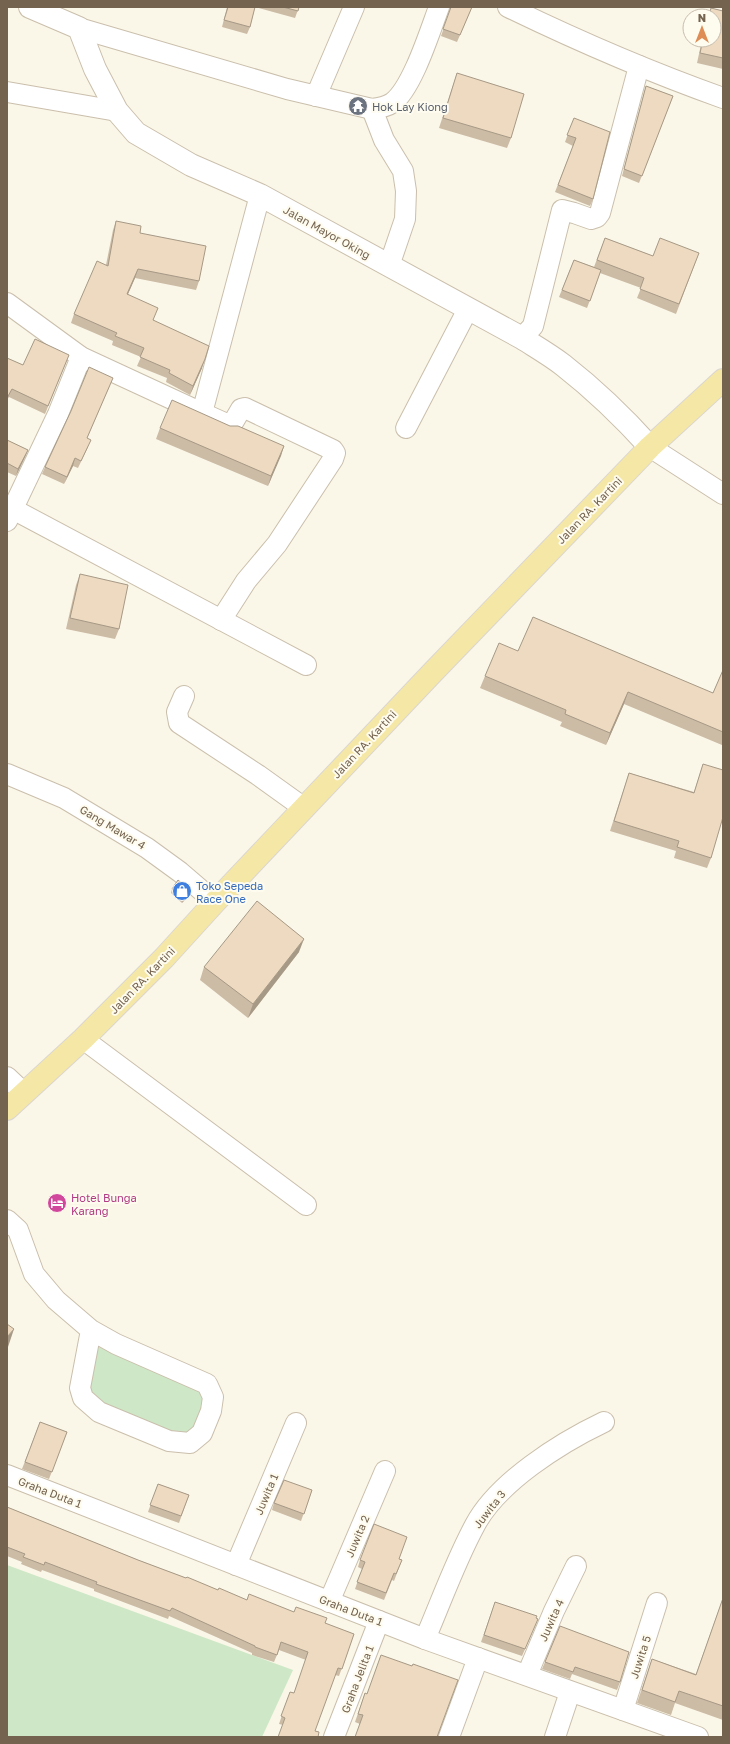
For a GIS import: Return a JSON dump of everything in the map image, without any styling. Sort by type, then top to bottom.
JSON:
[{"type":"main road","name":"Jalan RA. Kartini","points":[[7,1109],[83,1039],[164,958],[212,899],[304,808],[650,447],[723,380]]},
{"type":"street","points":[[30,7],[79,28],[287,89],[372,109],[382,108],[392,103],[405,88],[440,7]]},
{"type":"street","points":[[316,96],[354,7]]},
{"type":"street","points":[[508,7],[559,32],[639,66],[723,98]]},
{"type":"street","name":"Jalan Mayor Oking","points":[[79,28],[95,69],[117,111],[136,133],[191,165],[260,195],[522,338],[562,364],[588,386],[620,414],[650,447]]},
{"type":"street","points":[[522,338],[533,326],[562,210],[574,212],[591,219],[600,213],[639,66]]},
{"type":"street","points":[[7,92],[117,111]]},
{"type":"street","points":[[372,109],[384,140],[403,171],[406,191],[407,205],[405,219],[389,266]]},
{"type":"street","points":[[202,413],[260,195]]},
{"type":"street","points":[[7,303],[81,357],[202,413],[231,426],[241,409],[244,408],[333,450],[333,459],[277,544],[246,581],[221,620]]},
{"type":"street","points":[[406,428],[468,309]]},
{"type":"street","points":[[81,357],[58,414],[9,512],[68,539],[306,665]]},
{"type":"street","points":[[650,447],[723,494]]},
{"type":"street","points":[[184,696],[177,712],[179,723],[258,775],[304,808]]},
{"type":"street","name":"Gang Mawar 4","points":[[7,774],[64,798],[147,848],[180,872],[212,899]]},
{"type":"street","points":[[83,1039],[306,1205]]},
{"type":"street","points":[[7,1077],[24,1093]]},
{"type":"street","points":[[7,1220],[18,1230],[34,1274],[56,1300],[91,1330],[116,1344],[207,1384],[213,1397],[211,1411],[202,1433],[190,1443],[169,1441],[99,1412],[83,1398],[80,1388],[91,1330]]},
{"type":"street","name":"Juwita 3","points":[[424,1640],[475,1524],[498,1494],[547,1453],[579,1434],[604,1422]]},
{"type":"street","name":"Juwita 1","points":[[236,1565],[296,1423]]},
{"type":"street","name":"Juwita 2","points":[[329,1602],[385,1471]]},
{"type":"street","name":"Graha Duta 1","points":[[7,1475],[424,1640],[527,1675],[570,1692],[698,1737]]},
{"type":"street","name":"Juwita 4","points":[[527,1675],[554,1611],[576,1566]]},
{"type":"street","name":"Juwita 5","points":[[623,1710],[657,1603]]},
{"type":"street","name":"Graha Jelita 1","points":[[334,1737],[379,1621]]},
{"type":"street","points":[[449,1737],[478,1658]]},
{"type":"street","points":[[555,1737],[570,1692]]},
{"type":"green space","points":[[91,1330],[213,1397],[190,1443],[83,1398]]},
{"type":"green space","points":[[7,1565],[293,1670],[262,1737],[7,1737]]},
{"type":"building","points":[[228,7],[255,7],[250,27],[224,20]]},
{"type":"building","points":[[283,7],[299,7],[298,11]]},
{"type":"building","points":[[451,7],[472,7],[460,35],[443,29]]},
{"type":"building","points":[[723,11],[723,58],[700,53],[701,48],[722,48]]},
{"type":"building","points":[[457,73],[524,94],[511,138],[443,118]]},
{"type":"building","points":[[646,86],[673,96],[642,176],[624,169]]},
{"type":"building","points":[[574,118],[610,132],[593,199],[558,185],[576,138],[567,135]]},
{"type":"building","points":[[116,221],[141,226],[140,233],[206,246],[199,281],[138,269],[127,294],[158,308],[153,320],[209,346],[193,386],[169,373],[170,370],[140,357],[144,348],[115,336],[117,333],[74,314],[97,261],[108,266]]},
{"type":"building","points":[[605,238],[653,256],[660,238],[699,253],[679,304],[640,289],[644,278],[597,260]]},
{"type":"building","points":[[574,260],[601,270],[590,301],[562,290]]},
{"type":"building","points":[[35,339],[69,355],[48,406],[12,389],[7,398],[7,358],[23,365]]},
{"type":"building","points":[[89,367],[113,378],[87,438],[91,440],[81,461],[75,458],[67,477],[45,467],[71,411]]},
{"type":"building","points":[[172,400],[230,426],[238,426],[284,446],[271,476],[160,428]]},
{"type":"building","points":[[7,440],[28,450],[18,469],[7,463]]},
{"type":"building","points":[[80,574],[128,585],[119,629],[70,618]]},
{"type":"building","points":[[533,617],[713,693],[723,670],[723,732],[628,692],[610,733],[565,714],[566,710],[485,676],[499,643],[518,651]]},
{"type":"building","points":[[703,764],[723,770],[723,817],[711,858],[677,847],[679,841],[614,821],[629,773],[694,793]]},
{"type":"building","name":"Toko Sepeda Race One","points":[[178,880],[191,891],[184,899],[172,889]]},
{"type":"building","points":[[257,901],[304,939],[253,1004],[204,967]]},
{"type":"building","points":[[7,1324],[14,1329],[7,1337]]},
{"type":"building","points":[[40,1422],[67,1432],[52,1472],[25,1462]]},
{"type":"building","points":[[284,1480],[312,1490],[304,1514],[274,1503]]},
{"type":"building","points":[[158,1484],[189,1495],[181,1516],[150,1505]]},
{"type":"building","points":[[7,1507],[138,1560],[186,1578],[187,1577],[218,1590],[219,1588],[247,1600],[249,1594],[294,1612],[296,1607],[327,1618],[325,1623],[354,1634],[342,1669],[338,1668],[315,1731],[319,1732],[318,1737],[278,1737],[285,1718],[281,1716],[290,1692],[294,1693],[308,1652],[281,1642],[277,1655],[255,1647],[172,1608],[170,1611],[96,1584],[97,1582],[45,1562],[44,1565],[23,1557],[25,1554],[7,1547]]},
{"type":"building","points":[[374,1524],[407,1537],[399,1559],[402,1560],[396,1574],[394,1573],[386,1593],[357,1582],[365,1562],[360,1560]]},
{"type":"building","points":[[723,1598],[723,1706],[679,1691],[675,1702],[642,1690],[652,1659],[696,1675]]},
{"type":"building","points":[[495,1602],[537,1616],[536,1618],[538,1619],[525,1649],[484,1635]]},
{"type":"building","points":[[560,1626],[629,1652],[620,1682],[575,1667],[573,1672],[545,1662]]},
{"type":"building","points":[[381,1655],[412,1666],[413,1664],[458,1680],[437,1737],[355,1737],[363,1715],[358,1714]]},
{"type":"place","name":"Hok Lay Kiong","points":[[358,106]]},
{"type":"place","name":"Toko Sepeda Race One","points":[[182,891]]},
{"type":"place","name":"Hotel Bunga Karang","points":[[57,1203]]}]
